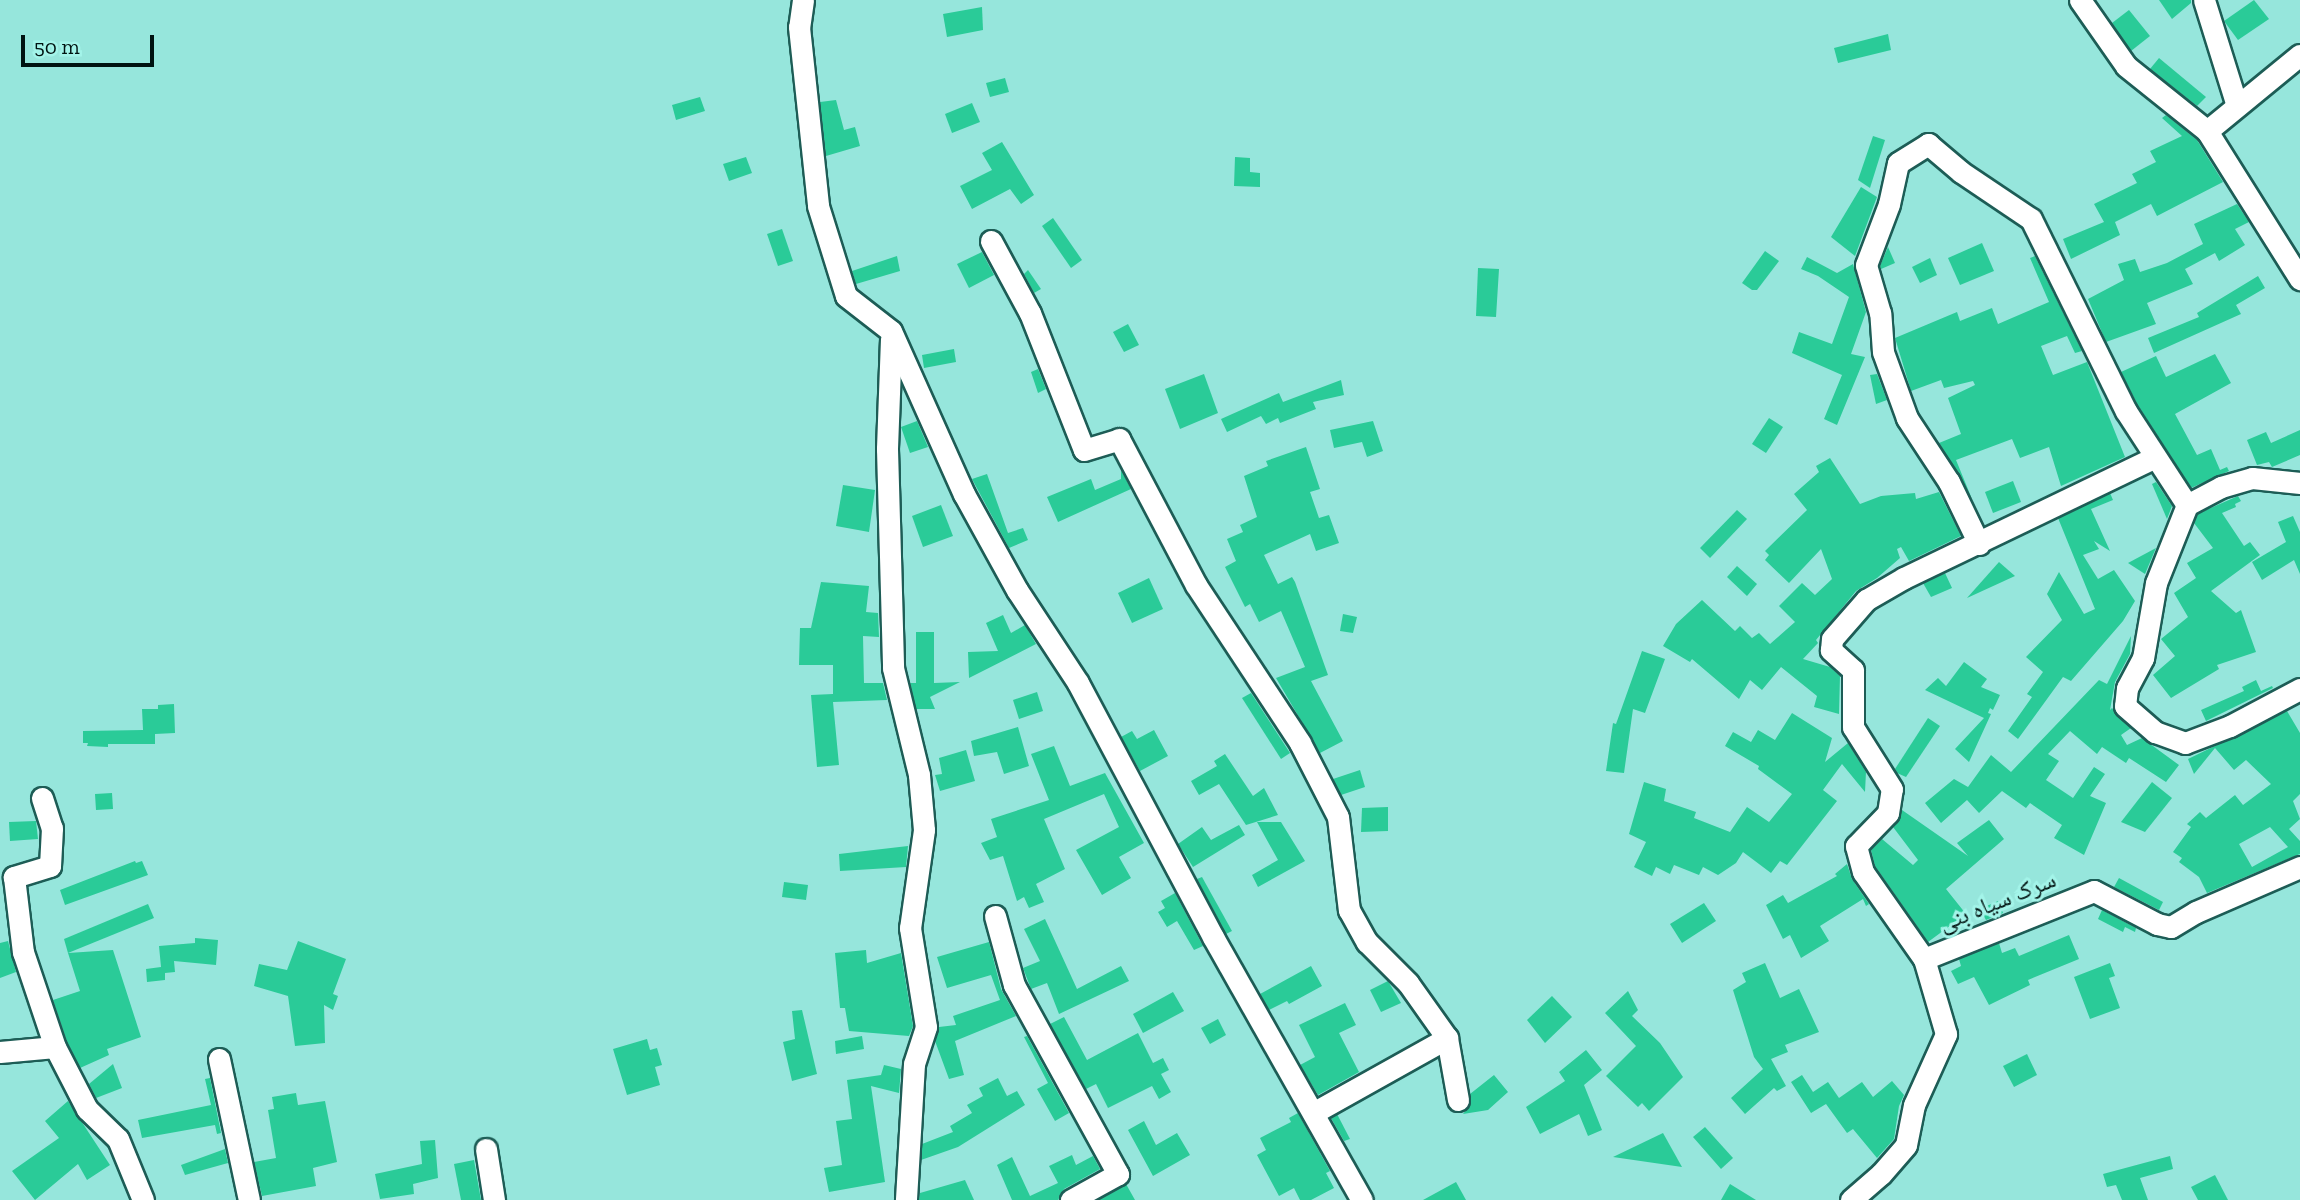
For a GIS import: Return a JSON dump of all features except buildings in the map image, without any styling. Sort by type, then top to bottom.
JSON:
[{"type":"street","points":[[803,0],[799,27],[818,206],[846,296],[891,331],[964,495],[1017,590],[1078,684],[1213,937],[1362,1200]]},
{"type":"street","points":[[2080,0],[2126,66],[2207,131],[2300,279]]},
{"type":"street","points":[[2204,0],[2237,106]]},
{"type":"street","points":[[2207,131],[2300,55]]},
{"type":"street","points":[[1979,544],[1949,482],[1907,418],[1883,352],[1880,313],[1866,265],[1889,204],[1898,163],[1928,144],[1961,172],[2031,219],[2126,411],[2153,458],[2186,505]]},
{"type":"street","points":[[991,242],[1030,313],[1084,450],[1119,439],[1196,585],[1300,743],[1338,817],[1349,910],[1367,942],[1408,983],[1447,1038],[1458,1100]]},
{"type":"street","points":[[891,331],[887,449],[893,668],[919,775],[924,830],[910,928],[926,1027],[915,1064],[906,1200]]},
{"type":"street","points":[[1924,959],[1863,872],[1856,846],[1888,813],[1892,789],[1853,727],[1853,670],[1831,650],[1832,639],[1866,600],[2153,458]]},
{"type":"street","points":[[2300,483],[2252,478],[2221,487],[2186,505],[2156,583],[2143,658],[2127,688],[2125,706],[2155,732],[2185,743],[2230,726],[2300,689]]},
{"type":"street","points":[[42,798],[52,828],[50,866],[14,877],[23,952],[55,1047],[87,1110],[118,1139],[143,1200]]},
{"type":"street","name":"سرک سیاه بنی","points":[[1851,1200],[1881,1174],[1906,1145],[1914,1105],[1946,1034],[1924,959],[2094,891],[2157,924],[2171,928],[2196,912],[2300,867]]},
{"type":"street","points":[[995,916],[1014,985],[1118,1174],[1071,1200]]},
{"type":"street","points":[[1313,1113],[1447,1038]]},
{"type":"street","points":[[0,1052],[55,1047]]},
{"type":"street","points":[[219,1059],[249,1200]]},
{"type":"street","points":[[486,1149],[494,1200]]}]
